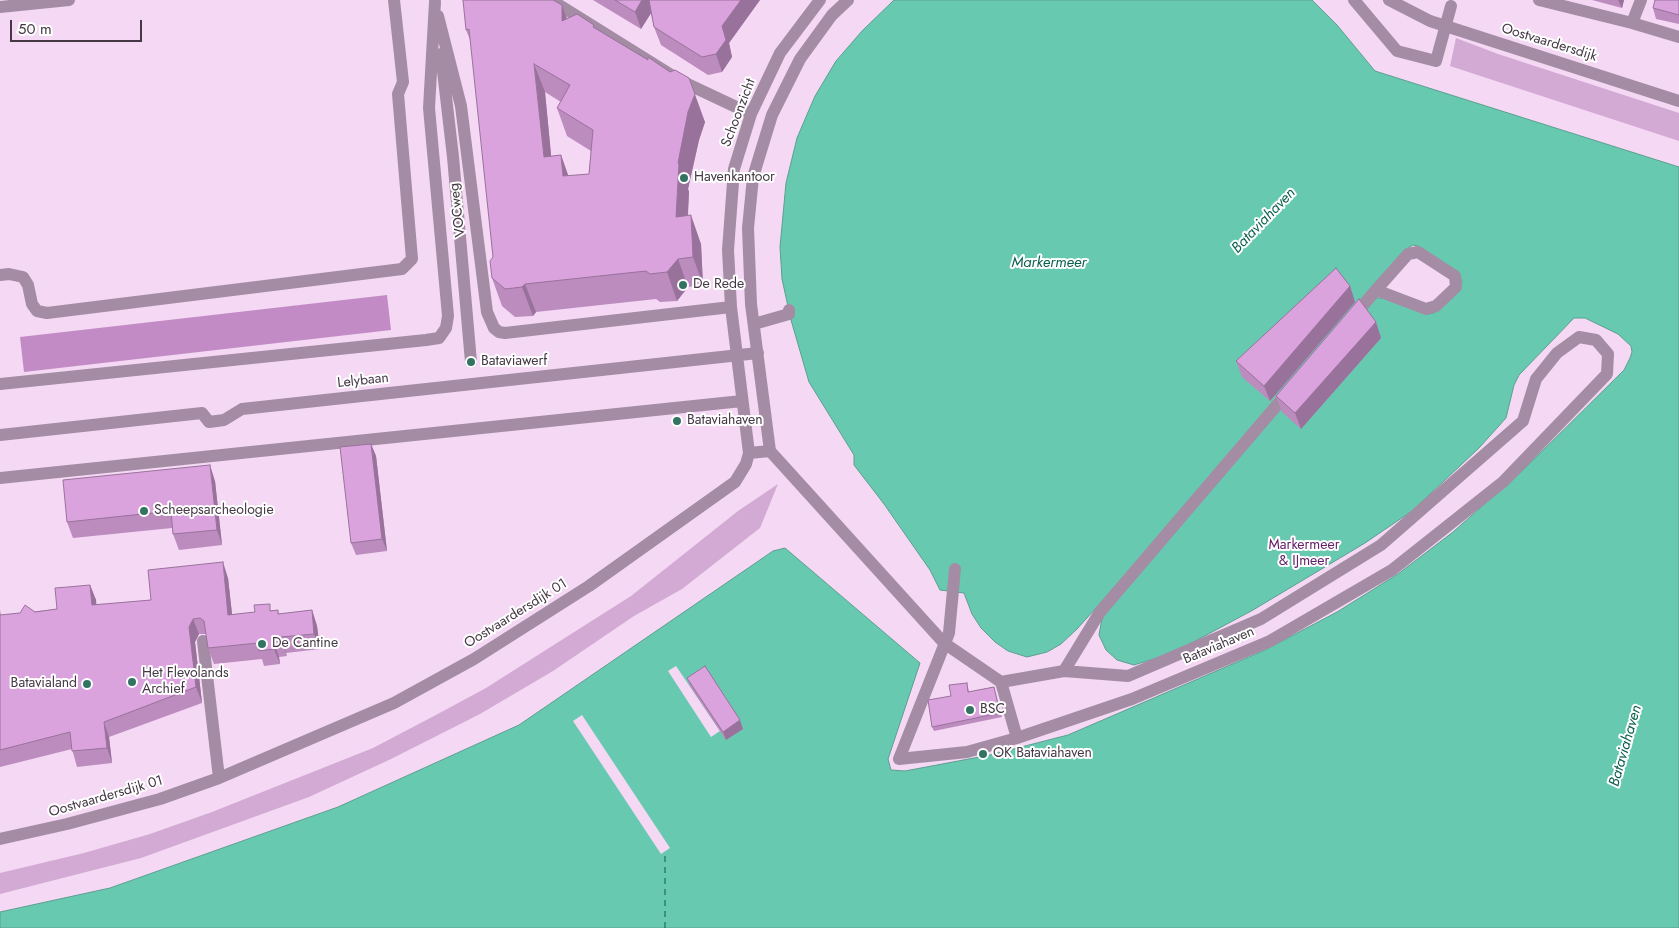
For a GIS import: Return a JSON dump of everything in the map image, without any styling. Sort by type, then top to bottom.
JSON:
[{"type":"street","points":[[0,7],[70,0]]},
{"type":"street","points":[[0,275],[9,274],[23,277],[28,285],[32,304],[37,311],[47,313],[402,269],[412,259],[398,94],[403,82],[394,0]]},
{"type":"street","points":[[551,0],[681,81],[751,114]]},
{"type":"street","name":"Schoonzicht","points":[[742,401],[731,307],[728,250],[734,169],[751,114],[780,53],[820,0]]},
{"type":"street","points":[[848,0],[832,15],[800,59],[772,115],[753,177],[748,228],[751,304],[770,452],[944,643],[1001,682],[1017,738]]},
{"type":"street","points":[[1354,0],[1397,51],[1436,61],[1451,6]]},
{"type":"street","points":[[1389,0],[1413,6]]},
{"type":"street","points":[[1539,0],[1632,23],[1679,37]]},
{"type":"street","points":[[1632,23],[1641,0]]},
{"type":"street","name":"VOCweg","points":[[435,1],[450,88],[461,106],[487,312],[494,328],[499,332],[506,333],[731,307]]},
{"type":"street","name":"VOCweg","points":[[0,384],[439,338],[444,333],[448,316],[430,108],[435,1]]},
{"type":"street","name":"Oostvaardersdijk","points":[[1413,6],[1430,21],[1446,27],[1679,101]]},
{"type":"street","points":[[430,92],[450,88],[453,157],[471,362]]},
{"type":"street","points":[[1344,327],[1376,290],[1408,254],[1418,252],[1455,276],[1456,286],[1436,306],[1426,309],[1376,290]]},
{"type":"street","points":[[754,324],[790,315]]},
{"type":"street","name":"Bataviahaven","points":[[955,569],[949,633],[899,759],[967,752],[1017,738],[1132,699],[1270,641],[1392,570],[1503,482],[1607,374],[1608,354],[1596,340],[1579,337],[1557,353],[1536,379],[1523,421],[1382,546],[1261,620],[1128,676],[1064,671],[1001,682]]},
{"type":"street","points":[[737,356],[758,353]]},
{"type":"street","name":"Lelybaan","points":[[0,435],[202,413],[209,422],[224,420],[242,409],[737,356]]},
{"type":"street","points":[[1064,671],[1100,612],[1299,380]]},
{"type":"street","points":[[0,478],[742,401],[749,453],[770,452]]},
{"type":"street","name":"Oostvaardersdijk 01","points":[[0,839],[67,824],[141,804],[219,778],[394,703],[520,631],[596,581],[735,482],[746,464],[749,453]]},
{"type":"street","points":[[203,641],[219,778]]},
{"type":"shaded area","points":[[1456,38],[1498,54],[1679,113],[1679,141],[1450,66]]},
{"type":"shaded area","points":[[387,295],[391,330],[24,372],[20,337]]},
{"type":"shaded area","points":[[778,484],[760,528],[682,589],[634,616],[553,671],[480,714],[391,759],[309,797],[141,858],[0,894],[0,873],[84,853],[150,834],[212,812],[373,748],[434,716],[486,688],[631,596],[738,511]]},
{"type":"water","name":"Markermeer","points":[[894,0],[1312,0],[1337,25],[1375,71],[1679,167],[1679,928],[0,928],[0,912],[110,888],[338,807],[519,725],[773,551],[785,548],[920,663],[888,759],[891,770],[905,771],[990,755],[1068,735],[1265,650],[1337,612],[1398,574],[1453,532],[1523,470],[1624,370],[1630,358],[1631,346],[1618,334],[1585,318],[1574,318],[1519,375],[1514,385],[1506,418],[1479,448],[1412,511],[1365,543],[1253,610],[1173,653],[1134,665],[1117,660],[1106,650],[1099,635],[1103,613],[1374,298],[1384,298],[1428,314],[1434,313],[1460,287],[1462,281],[1459,275],[1418,246],[1413,245],[1408,248],[1077,629],[1061,644],[1047,652],[1027,657],[1008,651],[995,642],[981,628],[972,614],[964,593],[940,590],[930,570],[854,465],[854,455],[809,382],[791,320],[782,279],[780,247],[786,183],[797,138],[815,96],[836,61],[862,31]]},
{"type":"pier","points":[[676,666],[720,731],[711,737],[668,671]]},
{"type":"pier","points":[[582,715],[670,848],[661,854],[573,721]]},
{"type":"building","points":[[463,0],[553,0],[562,5],[562,21],[577,14],[594,25],[593,27],[648,60],[648,57],[670,72],[675,70],[689,78],[695,94],[688,112],[678,163],[676,217],[691,215],[693,257],[678,259],[667,272],[650,274],[646,271],[525,284],[522,287],[505,289],[492,278],[490,261],[493,257],[469,29],[466,30]],"holes":[[[534,64],[570,85],[557,108],[593,130],[589,174],[563,176],[561,155],[544,157]]]},
{"type":"building","points":[[615,0],[642,0],[635,12]]},
{"type":"building","points":[[649,0],[741,0],[722,26],[726,40],[716,54],[702,57],[654,27]]},
{"type":"building","points":[[1655,0],[1679,0],[1679,15],[1653,8]]},
{"type":"building","points":[[1336,268],[1350,286],[1264,386],[1236,361]]},
{"type":"building","points":[[1359,299],[1376,322],[1295,413],[1276,396]]},
{"type":"building","points":[[371,444],[382,539],[351,543],[340,447]]},
{"type":"building","name":"Scheepsarcheologie","points":[[210,465],[217,530],[173,534],[171,511],[67,522],[63,480]]},
{"type":"building","points":[[223,562],[228,615],[255,612],[254,605],[270,604],[270,611],[278,610],[278,614],[312,610],[314,634],[281,637],[281,641],[274,642],[274,649],[259,651],[258,643],[208,648],[204,621],[200,618],[193,619],[189,627],[196,687],[104,722],[107,748],[72,751],[70,732],[0,750],[0,615],[20,613],[25,605],[35,612],[57,609],[55,588],[90,585],[92,605],[151,600],[148,570]]},
{"type":"building","points":[[705,666],[740,720],[723,732],[687,678]]},
{"type":"building","points":[[967,683],[968,692],[994,687],[1000,713],[932,727],[928,700],[951,696],[949,685]]},
{"type":"ferry route","points":[[665,851],[665,928]]},
{"type":"place","name":"Havenkantoor","points":[[684,178]]},
{"type":"place","name":"De Rede","points":[[683,285]]},
{"type":"place","name":"Bataviawerf","points":[[471,362]]},
{"type":"place","name":"Bataviahaven","points":[[677,421]]},
{"type":"place","name":"Scheepsarcheologie","points":[[144,511]]},
{"type":"place","name":"De Cantine","points":[[262,644]]},
{"type":"place","name":"Het Flevolands Archief","points":[[132,682]]},
{"type":"place","name":"Batavialand","points":[[87,684]]},
{"type":"place","name":"BSC","points":[[970,710]]},
{"type":"place","name":"OK Bataviahaven","points":[[983,754]]},
{"type":"park label","name":"Markermeer & IJmeer","points":[[1304,554]]}]
